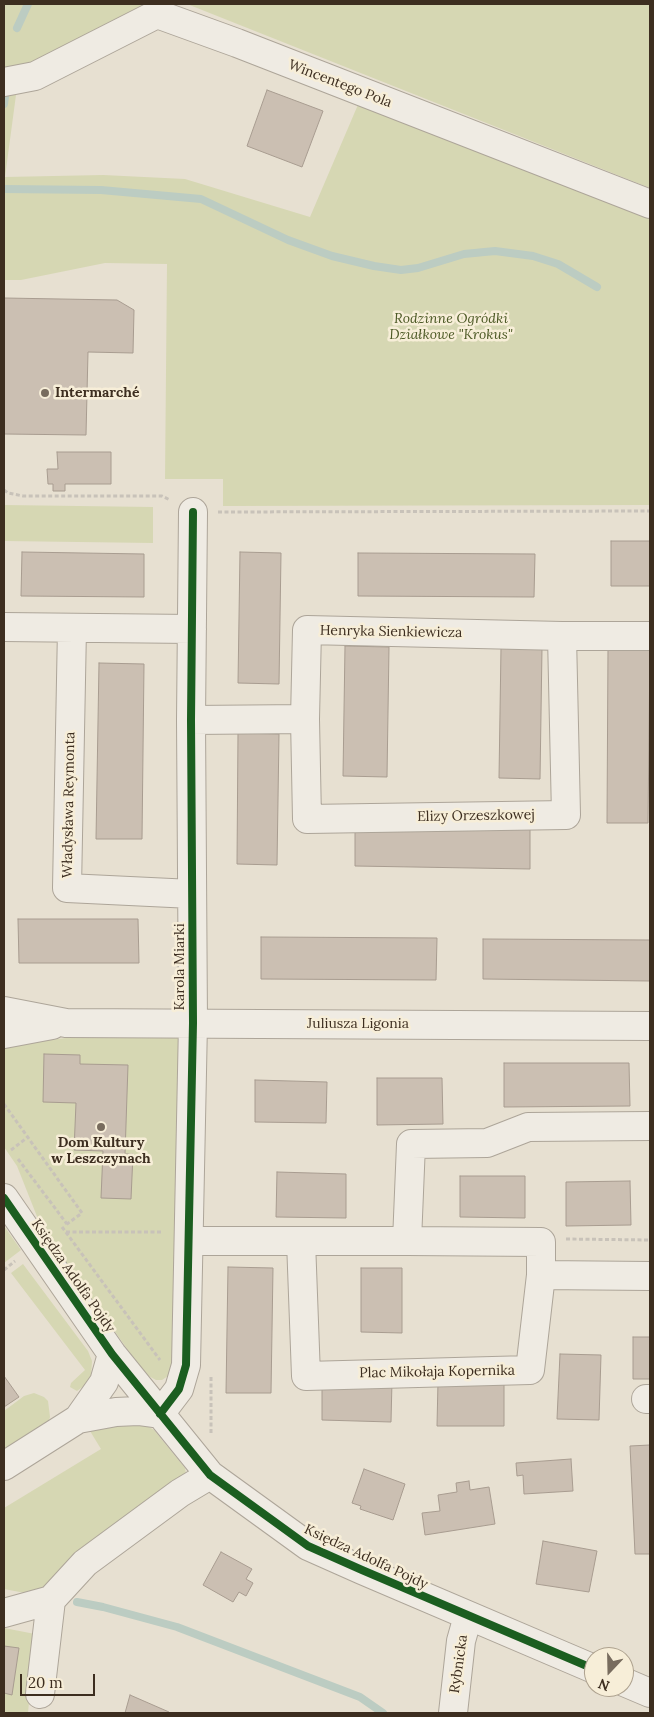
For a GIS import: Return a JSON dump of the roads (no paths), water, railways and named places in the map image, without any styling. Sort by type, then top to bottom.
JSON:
[{"type":"street","name":"Wincentego Pola","points":[[4,82],[36,76],[157,14],[237,43],[650,204]]},
{"type":"street","name":"Karola Miarki","points":[[160,1414],[179,1390],[186,1364],[193,1023],[191,720],[193,512]]},
{"type":"street","points":[[4,627],[192,629]]},
{"type":"street","name":"Władysława Reymonta","points":[[72,628],[67,888],[192,894]]},
{"type":"street","name":"Henryka Sienkiewicza","points":[[305,719],[307,630],[562,636],[650,636]]},
{"type":"street","name":"Elizy Orzeszkowej","points":[[305,719],[307,819],[566,815],[562,636]]},
{"type":"street","points":[[191,720],[305,719]]},
{"type":"street","name":"Juliusza Ligonia","points":[[4,1011],[66,1022],[650,1026]]},
{"type":"street","name":"Juliusza Ligonia","points":[[4,1034],[66,1022]]},
{"type":"street","points":[[407,1241],[411,1144],[488,1143],[528,1127],[650,1126]]},
{"type":"street","name":"Księdza Adolfa Pojdy","points":[[4,1198],[112,1354],[210,1474],[301,1542],[345,1563],[584,1665]]},
{"type":"street","name":"Plac Mikołaja Kopernika","points":[[189,1241],[301,1241],[407,1241],[541,1242],[541,1275],[530,1370],[306,1376],[301,1241]]},
{"type":"street","points":[[541,1275],[650,1276]]},
{"type":"street","points":[[78,1420],[104,1382],[112,1354]]},
{"type":"street","points":[[4,1466],[78,1420],[116,1412],[138,1411],[160,1414]]},
{"type":"street","points":[[4,1613],[51,1600],[85,1563],[180,1493],[210,1474]]},
{"type":"street","points":[[40,1694],[51,1600]]},
{"type":"street","name":"Rybnicka","points":[[453,1713],[461,1641],[468,1616]]},
{"type":"street","points":[[634,1686],[650,1693]]},
{"type":"waterway","points":[[17,28],[28,4]]},
{"type":"waterway","points":[[4,104],[5,97]]},
{"type":"waterway","points":[[4,189],[101,190],[201,199],[288,240],[332,256],[374,266],[401,270],[418,268],[464,254],[495,251],[533,256],[558,264],[597,287]]},
{"type":"waterway","points":[[77,1602],[177,1627],[360,1697],[383,1713]]},
{"type":"place","name":"Intermarché","points":[[45,393]]},
{"type":"place","name":"Dom Kultury w Leszczynach","points":[[101,1127]]},
{"type":"park label","name":"Rodzinne Ogródki Działkowe \"Krokus\"","points":[[451,328]]}]
